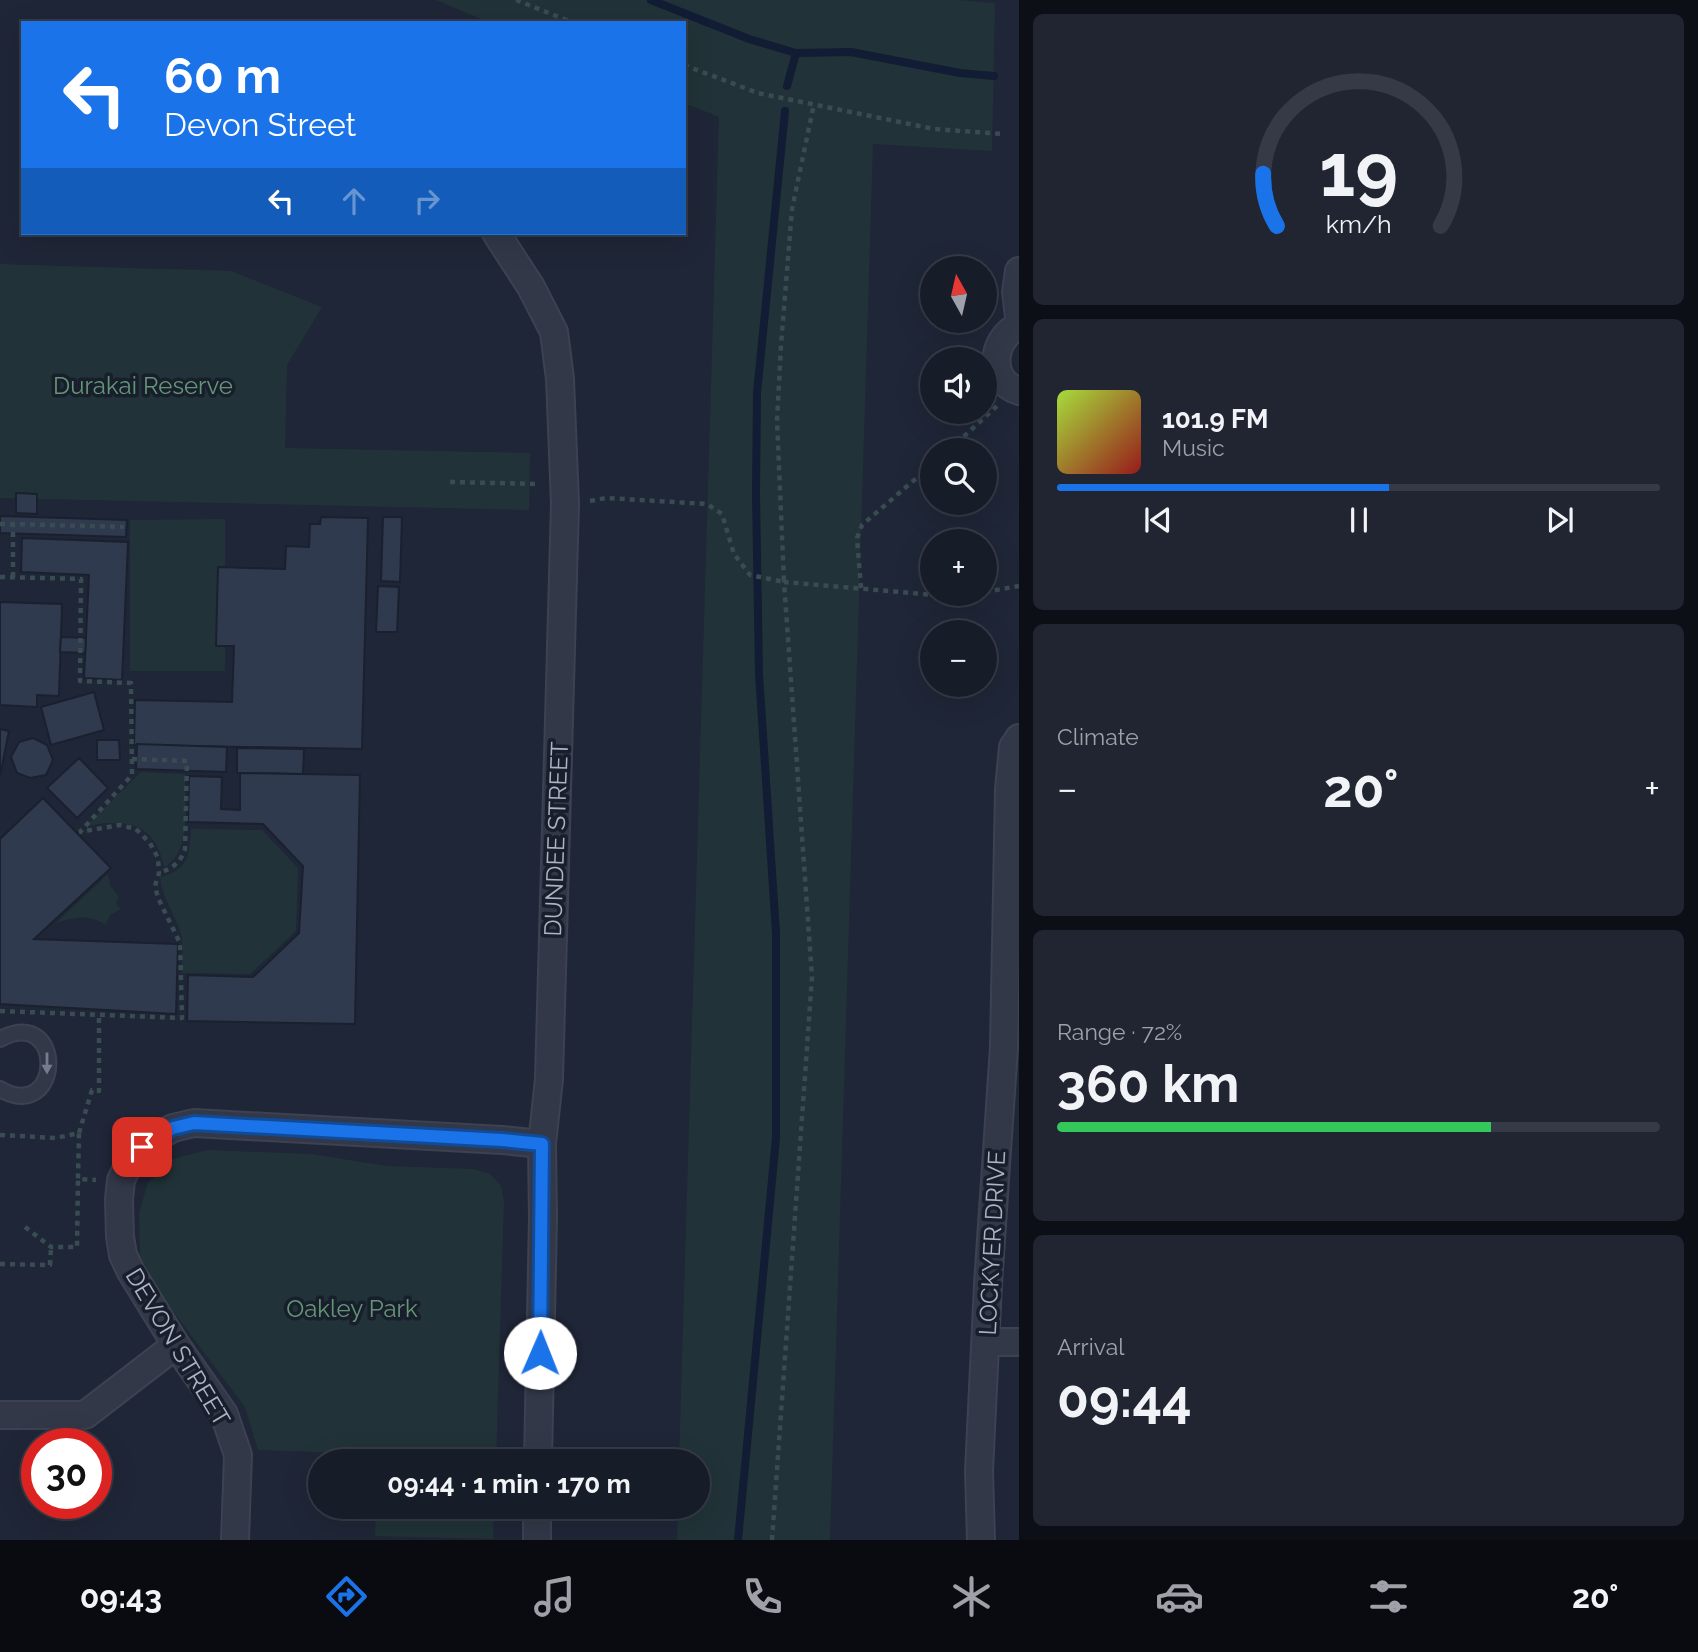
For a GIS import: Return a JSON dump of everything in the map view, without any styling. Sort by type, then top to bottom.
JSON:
[{"type":"street","name":"DUNDEE STREET","points":[[496,235],[531,287],[554,332],[560,379],[565,495],[549,1079],[542,1144],[538,1449]]},
{"type":"street","points":[[1019,271],[1016,292],[1019,317]]},
{"type":"street","points":[[1013,389],[998,372],[997,353],[1004,336],[1019,326]]},
{"type":"street","name":"LOCKYER DRIVE","points":[[981,1540],[979,1471],[1004,1047],[1009,789],[1013,747],[1019,738]]},
{"type":"street","name":"DEVON STREET","points":[[234,1540],[238,1455],[224,1414],[176,1345],[123,1255],[119,1217],[121,1180],[142,1147],[173,1128],[194,1123],[542,1144]]},
{"type":"street","points":[[986,1342],[1019,1342]]},
{"type":"street","points":[[0,1415],[85,1415],[176,1345]]},
{"type":"street","points":[[537,1519],[537,1540]]},
{"type":"lane","points":[[0,1039],[9,1034],[29,1034],[46,1047],[50,1065],[44,1083],[25,1095],[15,1095],[0,1089]]},
{"type":"path","points":[[516,0],[569,21]]},
{"type":"path","points":[[686,66],[758,93],[934,129],[1003,134]]},
{"type":"path","points":[[772,1540],[812,977],[784,582],[777,421],[792,209],[814,104]]},
{"type":"path","points":[[962,438],[1013,389]]},
{"type":"path","points":[[861,588],[857,538],[862,525],[920,475]]},
{"type":"path","points":[[450,482],[565,495],[707,504],[722,514],[734,554],[750,575],[784,582],[920,593]]},
{"type":"path","points":[[0,524],[124,527]]},
{"type":"path","points":[[13,524],[13,577]]},
{"type":"path","points":[[0,577],[81,579],[79,681],[131,683],[132,775],[79,832],[120,825],[136,829],[150,843],[158,858],[159,873],[155,886],[158,898],[180,943],[181,1018],[0,1011]]},
{"type":"path","points":[[997,590],[1019,586]]},
{"type":"path","points":[[132,759],[187,761],[184,849],[175,866],[159,873]]},
{"type":"path","points":[[25,1227],[51,1247],[76,1247],[79,1133],[92,1090],[99,1091],[99,1015]]},
{"type":"path","points":[[0,1135],[56,1138],[79,1133]]},
{"type":"path","points":[[78,1179],[121,1180]]},
{"type":"path","points":[[0,1264],[50,1265],[51,1247]]},
{"type":"green space","points":[[436,0],[958,0],[995,3],[992,151],[873,144],[830,1540],[677,1540],[678,1519],[710,1519],[710,1449],[679,1449],[719,117],[686,104],[686,21],[486,21]]},
{"type":"green space","name":"Durakai Reserve","points":[[0,264],[231,271],[322,307],[287,365],[285,448],[530,453],[529,510],[0,498]]},
{"type":"green space","points":[[225,519],[225,671],[130,671],[130,520]]},
{"type":"green space","points":[[141,772],[185,774],[186,811],[183,839],[173,860],[164,867],[154,840],[137,827],[114,823],[86,826]]},
{"type":"green space","points":[[191,829],[262,830],[298,868],[296,931],[250,974],[182,973],[181,934],[163,892],[160,877],[177,870],[186,860]]},
{"type":"green space","points":[[108,874],[110,885],[119,897],[116,904],[121,909],[110,915],[106,925],[93,919],[81,918],[56,923]]},
{"type":"green space","name":"Oakley Park","points":[[207,1150],[311,1154],[387,1166],[474,1169],[490,1174],[501,1186],[504,1201],[496,1449],[258,1450],[245,1407],[152,1283],[140,1255],[139,1213],[148,1182],[173,1159]]},
{"type":"green space","points":[[376,1519],[494,1519],[493,1539],[375,1536]]},
{"type":"building","points":[[16,493],[37,494],[37,514],[16,513]]},
{"type":"building","points":[[0,516],[127,520],[126,537],[0,533]]},
{"type":"building","points":[[321,517],[368,518],[362,749],[134,745],[135,700],[232,702],[234,646],[216,646],[218,567],[285,569],[286,546],[309,547],[310,524],[320,524]]},
{"type":"building","points":[[383,517],[402,517],[400,582],[381,581]]},
{"type":"building","points":[[22,538],[128,542],[122,680],[84,678],[89,575],[21,572]]},
{"type":"building","points":[[378,586],[399,587],[397,632],[376,632]]},
{"type":"building","points":[[0,602],[62,604],[59,696],[37,695],[37,707],[0,705]]},
{"type":"building","points":[[61,637],[86,638],[85,653],[60,652]]},
{"type":"building","points":[[94,692],[104,730],[51,745],[41,707]]},
{"type":"building","points":[[0,729],[9,731],[0,776]]},
{"type":"building","points":[[33,738],[47,745],[53,760],[46,775],[30,778],[17,773],[11,757],[19,742]]},
{"type":"building","points":[[97,740],[119,740],[120,760],[97,760]]},
{"type":"building","points":[[137,744],[227,747],[226,772],[136,769]]},
{"type":"building","points":[[237,748],[304,749],[303,774],[237,773]]},
{"type":"building","points":[[79,758],[108,788],[77,818],[47,788]]},
{"type":"building","points":[[240,773],[360,775],[355,1024],[187,1021],[188,975],[253,977],[299,933],[303,866],[263,824],[188,822],[189,776],[222,777],[221,809],[240,810]]},
{"type":"building","points":[[43,798],[111,868],[34,939],[178,944],[176,1014],[0,1004],[0,839]]},
{"type":"waterway","points":[[651,0],[749,39],[796,53],[851,52],[960,73],[994,76]]},
{"type":"waterway","points":[[787,86],[796,53]]},
{"type":"waterway","points":[[738,1540],[776,1138],[776,933],[759,674],[756,494],[757,393],[785,111]]},
{"type":"route","points":[[142,1147],[173,1128],[194,1123],[542,1144],[540,1353]]}]
